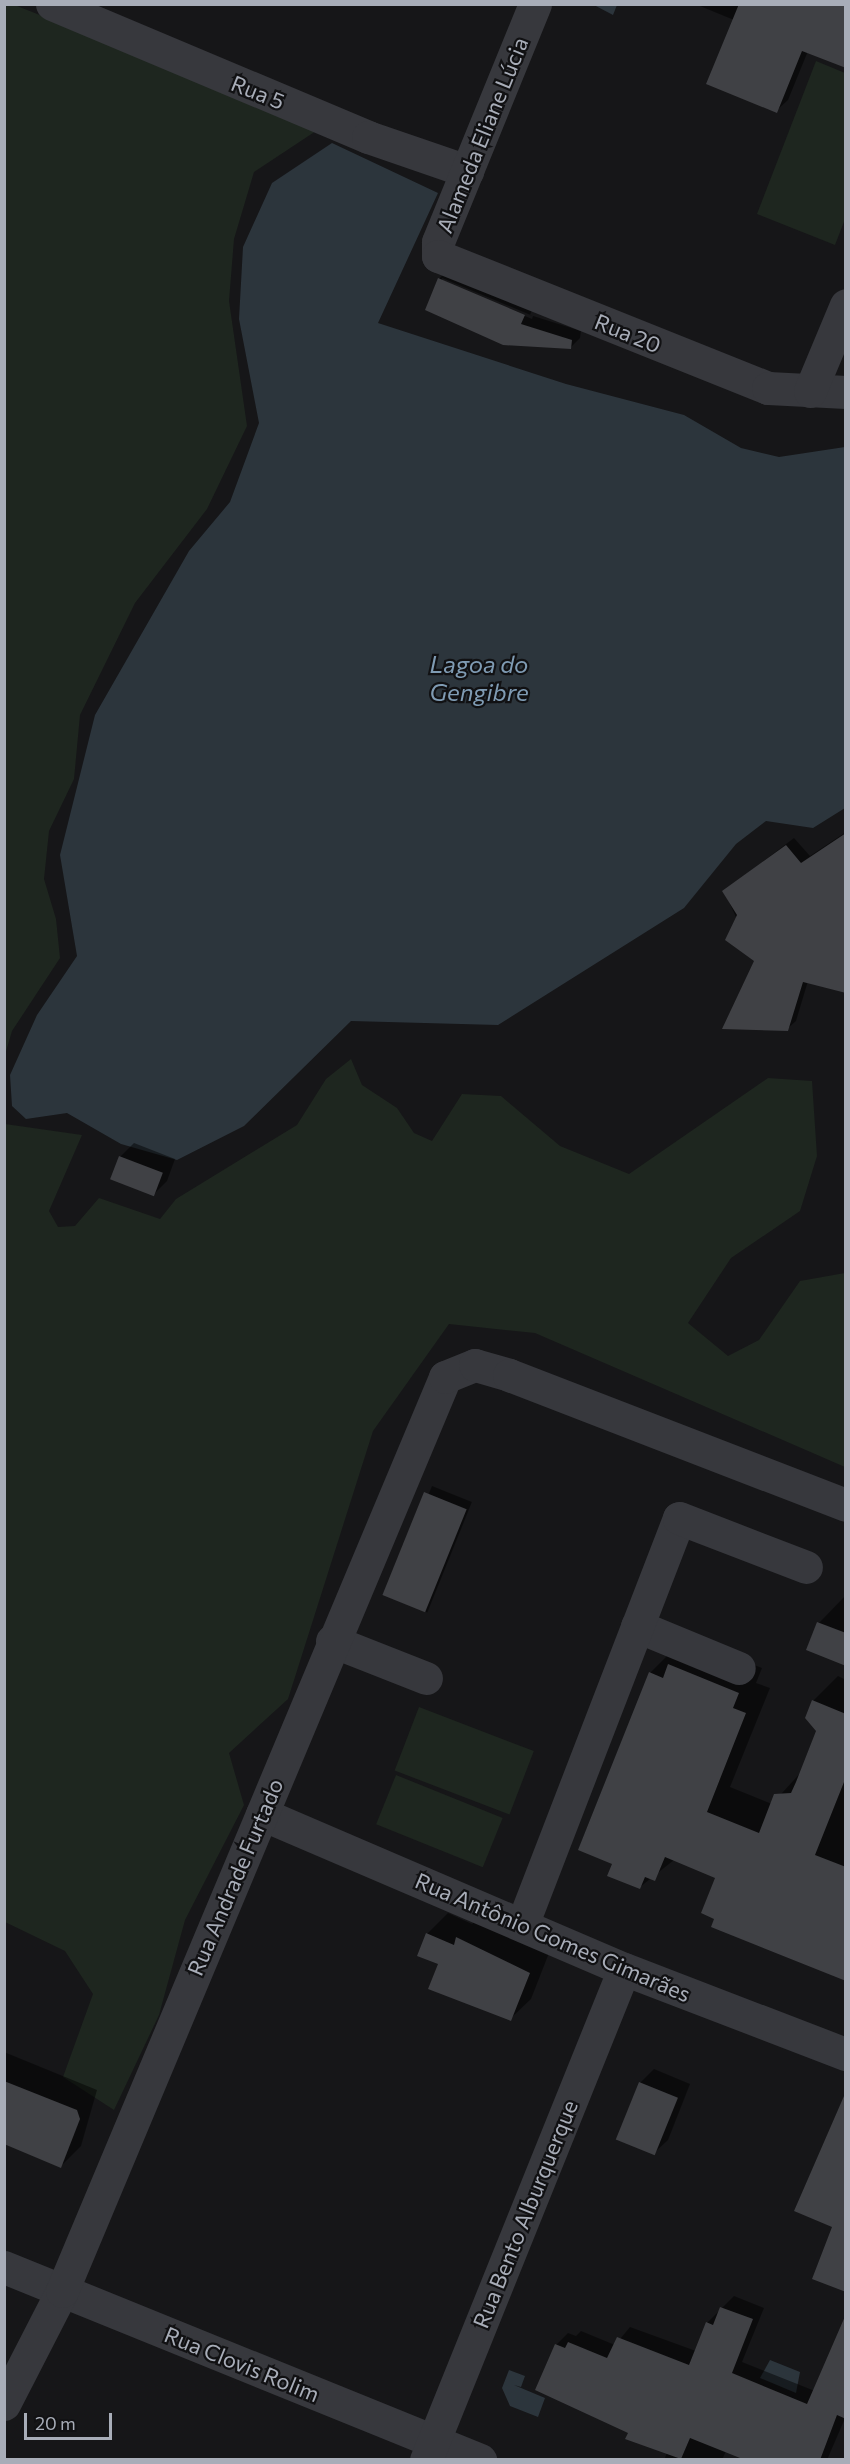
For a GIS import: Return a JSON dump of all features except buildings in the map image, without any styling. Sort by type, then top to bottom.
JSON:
[{"type":"street","name":"Rua 5","points":[[52,4],[368,137],[467,171]]},
{"type":"street","name":"Alameda Eliane Lúcia","points":[[448,262],[437,249],[535,4]]},
{"type":"street","name":"Rua 20","points":[[448,262],[768,388],[810,392],[846,392]]},
{"type":"street","points":[[810,392],[846,305]]},
{"type":"street","name":"Rua Andrade Furtado","points":[[4,2404],[62,2291],[262,1814],[437,1387],[463,1366],[475,1365],[846,1505]]},
{"type":"street","points":[[522,1925],[679,1518],[806,1568]]},
{"type":"street","points":[[637,1626],[740,1668]]},
{"type":"street","points":[[332,1641],[426,1678]]},
{"type":"street","name":"Rua Antônio Gomes Gimarães","points":[[262,1814],[624,1969],[846,2054]]},
{"type":"street","name":"Rua Bento Alburquerque","points":[[430,2450],[624,1969]]},
{"type":"street","name":"Rua Clovis Rolim","points":[[4,2266],[430,2450],[480,2460]]},
{"type":"shaded area","points":[[12,4],[322,127],[254,172],[234,239],[229,301],[247,426],[207,509],[135,603],[80,715],[74,779],[49,831],[44,879],[56,919],[60,958],[12,1031],[5,1055],[4,5]]},
{"type":"shaded area","points":[[816,61],[845,73],[845,219],[835,245],[757,214]]},
{"type":"shaded area","points":[[351,1059],[362,1085],[397,1108],[414,1133],[432,1141],[462,1094],[501,1096],[560,1146],[629,1174],[768,1078],[812,1081],[817,1156],[800,1211],[731,1258],[688,1323],[728,1356],[759,1340],[800,1281],[845,1273],[845,1467],[535,1333],[449,1324],[373,1431],[288,1699],[229,1753],[244,1805],[185,1920],[159,2015],[114,2110],[63,2077],[93,1994],[65,1951],[5,1922],[5,1124],[82,1135],[49,1211],[58,1227],[75,1226],[99,1198],[160,1219],[176,1199],[297,1125],[326,1079]]},
{"type":"shaded area","points":[[419,1707],[534,1751],[509,1815],[395,1770]]},
{"type":"shaded area","points":[[396,1775],[503,1818],[483,1867],[376,1824]]},
{"type":"water","points":[[594,4],[617,5],[613,15]]},
{"type":"water","name":"Lagoa do Gengibre","points":[[332,143],[438,193],[378,323],[566,384],[684,415],[741,448],[779,457],[845,447],[845,808],[813,828],[766,821],[736,844],[684,908],[498,1025],[351,1021],[244,1126],[177,1160],[121,1144],[67,1113],[26,1119],[12,1106],[10,1075],[37,1015],[77,956],[60,855],[95,715],[189,551],[230,502],[259,423],[239,319],[243,247],[272,183]]},
{"type":"water","points":[[770,2360],[800,2372],[796,2393],[760,2378]]},
{"type":"water","points":[[509,2370],[525,2376],[521,2387],[514,2385],[545,2398],[538,2417],[510,2406],[502,2388]]}]
